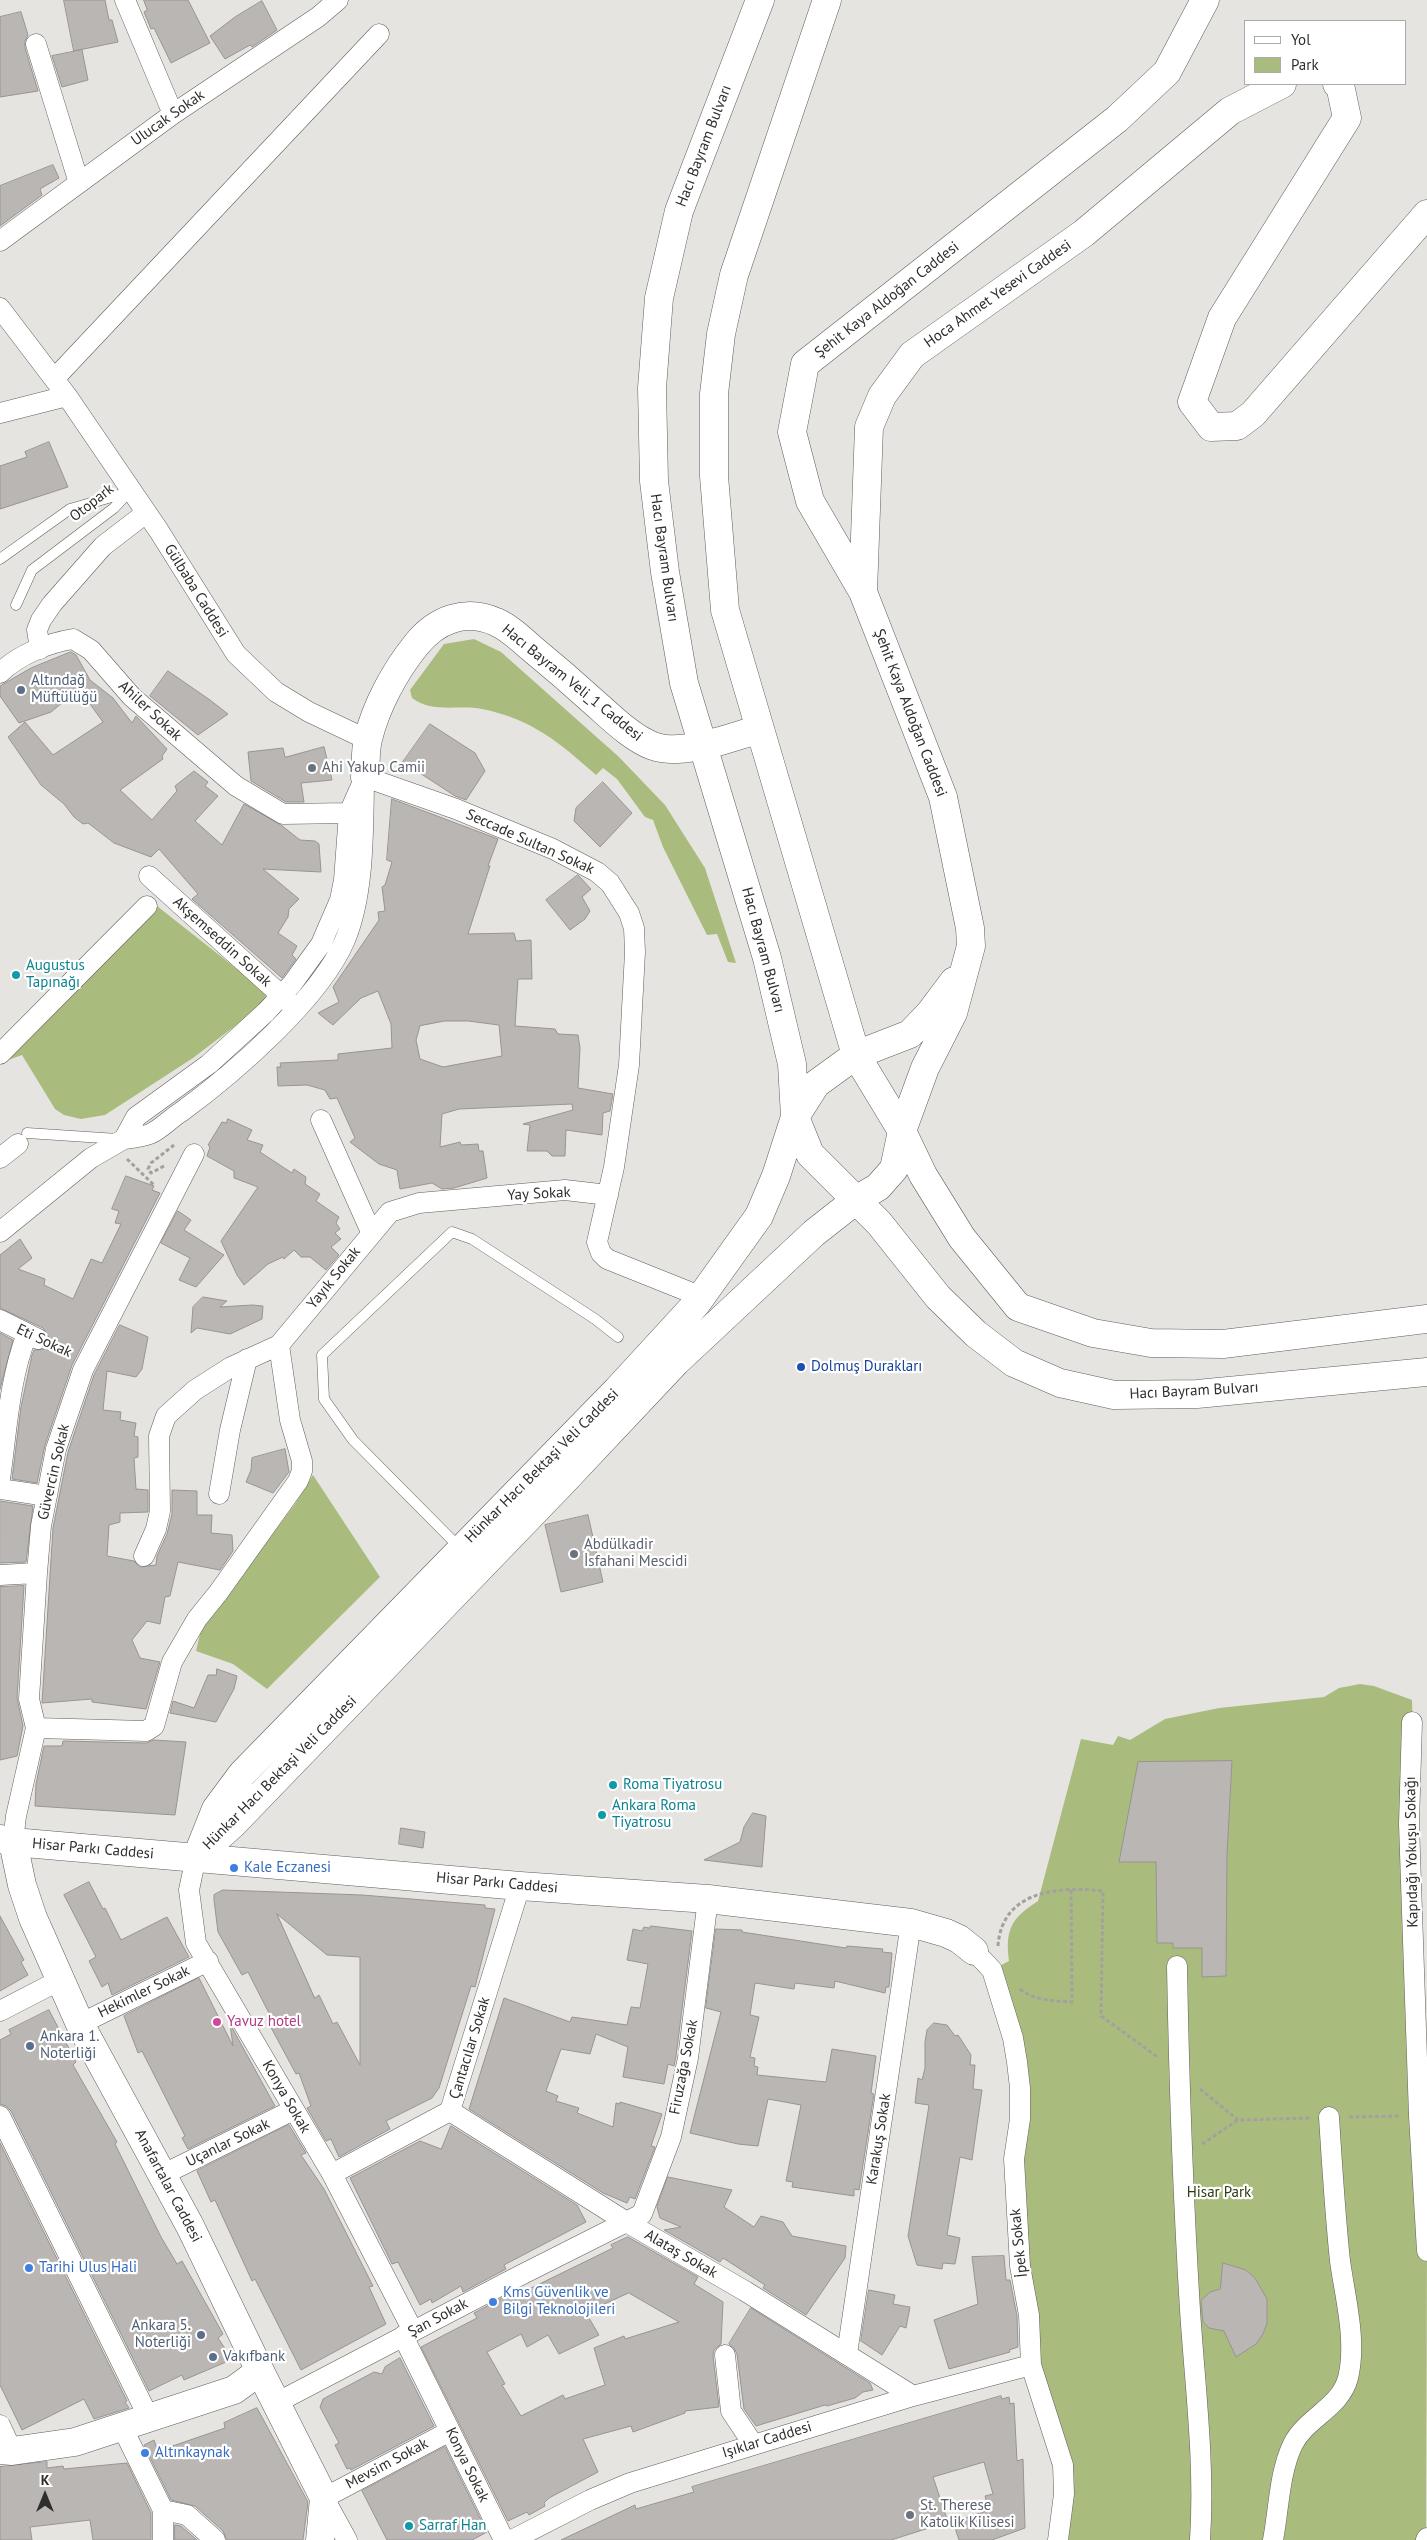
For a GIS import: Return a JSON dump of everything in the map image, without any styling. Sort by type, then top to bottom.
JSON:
[{"type":"street","points":[[125,0],[172,114]]},
{"type":"street","name":"Ulucak Sokak","points":[[0,241],[172,114],[318,17],[338,0]]},
{"type":"street","name":"Hacı Bayram Bulvarı","points":[[760,0],[679,211],[658,298],[652,388],[654,481],[674,631],[684,683],[768,958],[792,1064],[795,1117],[810,1154],[879,1223],[938,1297],[976,1334],[1014,1363],[1060,1383],[1114,1395],[1197,1394],[1427,1372]]},
{"type":"street","points":[[827,0],[734,275],[721,334],[714,394],[714,476],[725,610],[856,1055],[902,1131],[923,1176],[962,1238],[1018,1307],[1093,1333],[1151,1343],[1223,1344],[1427,1319]]},
{"type":"street","name":"Şehit Kaya Aldoğan Caddesi","points":[[902,1131],[925,1068],[952,1013],[971,946],[970,928],[943,797],[863,592],[810,501],[792,432],[805,364],[1117,120],[1168,72],[1205,0]]},
{"type":"street","points":[[55,378],[379,34]]},
{"type":"street","points":[[36,44],[79,183]]},
{"type":"street","name":"Hoca Ahmet Yesevi Caddesi","points":[[863,592],[869,427],[882,396],[912,355],[1084,233],[1230,111],[1280,85]]},
{"type":"street","points":[[1338,85],[1347,118],[1222,318],[1203,368],[1192,402],[1211,427],[1237,426],[1253,414],[1427,214]]},
{"type":"street","name":"Gülbaba Caddesi","points":[[0,308],[55,378],[146,513],[236,654],[276,692],[309,712],[368,740]]},
{"type":"street","points":[[0,413],[67,396]]},
{"type":"street","points":[[40,649],[37,630],[41,620],[52,604],[103,546],[146,513]]},
{"type":"street","name":"Hacı Bayram Veli_1 Caddesi","points":[[289,1002],[314,991],[328,970],[348,931],[360,876],[368,740],[383,698],[409,653],[423,636],[441,621],[457,616],[479,617],[496,622],[519,637],[615,721],[654,747],[676,750],[760,729]]},
{"type":"street","name":"Ahiler Sokak","points":[[0,673],[8,664],[40,649],[56,642],[73,639],[82,643],[132,697],[236,786],[282,814],[349,813]]},
{"type":"street","name":"Hacı Bayram Veli_1 Caddesi","points":[[124,1139],[151,1134],[204,1095],[277,1029],[289,1002],[331,924],[340,900],[344,880],[349,813],[365,776]]},
{"type":"street","name":"Seccade Sultan Sokak","points":[[365,776],[456,809],[552,849],[597,872],[610,883],[625,905],[634,928],[632,1024],[621,1126],[608,1194]]},
{"type":"street","name":"Akşemseddin Sokak","points":[[149,876],[289,1002]]},
{"type":"street","points":[[0,1054],[147,906]]},
{"type":"street","points":[[795,1117],[816,1084],[856,1055],[910,1034],[930,1013],[964,966]]},
{"type":"street","name":"Hünkar Hacı Bektaşi Veli Caddesi","points":[[196,1857],[233,1824],[702,1296],[759,1216],[776,1176],[795,1117]]},
{"type":"street","points":[[321,1120],[371,1232]]},
{"type":"street","points":[[856,1200],[878,1187],[894,1169],[902,1131]]},
{"type":"street","name":"Hacı Bayram Veli_1 Caddesi","points":[[0,1158],[22,1138]]},
{"type":"street","points":[[0,1232],[91,1158],[124,1139]]},
{"type":"street","name":"Güvercin Sokak","points":[[9,1832],[36,1728],[29,1699],[37,1573],[41,1526],[56,1449],[88,1361],[194,1154]]},
{"type":"street","name":"Yay Sokak","points":[[390,1212],[419,1202],[565,1190],[608,1194]]},
{"type":"street","points":[[608,1194],[597,1242],[601,1253],[607,1259],[620,1266],[702,1296]]},
{"type":"street","name":"Hünkar Hacı Bektaşi Veli Caddesi","points":[[470,1559],[814,1233],[856,1200]]},
{"type":"street","name":"Yayık Sokak","points":[[279,1345],[371,1232],[390,1212]]},
{"type":"street","name":"Eti Sokak","points":[[0,1320],[33,1337]]},
{"type":"street","points":[[0,1478],[18,1356],[33,1337]]},
{"type":"street","points":[[36,1728],[146,1730],[154,1726],[172,1662],[197,1619],[218,1593],[298,1481],[302,1471],[302,1461],[290,1420],[279,1345],[247,1359],[195,1390],[166,1416],[159,1436],[160,1511],[156,1529],[144,1556]]},
{"type":"street","points":[[219,1494],[230,1430],[247,1359]]},
{"type":"street","points":[[0,1489],[47,1496]]},
{"type":"street","points":[[0,1575],[37,1573]]},
{"type":"street","name":"Kapıdağı Yokuşu Sokağı","points":[[1412,1722],[1409,1824],[1419,2116],[1427,2251]]},
{"type":"street","name":"Hisar Parkı Caddesi","points":[[9,1832],[196,1857],[520,1886],[708,1899],[911,1923],[946,1933],[986,1952]]},
{"type":"street","name":"Anafartalar Caddesi","points":[[9,1832],[22,1885],[60,1980],[80,2024],[195,2234],[260,2371],[324,2498]]},
{"type":"street","name":"Konya Sokak","points":[[196,1857],[189,1890],[196,1942],[332,2174],[408,2334],[450,2431],[504,2540]]},
{"type":"street","name":"Çantacılar Sokak","points":[[332,2174],[450,2111],[520,1886]]},
{"type":"street","name":"Firuzağa Sokak","points":[[628,2223],[642,2214],[646,2207],[671,2137],[688,2058],[708,1899]]},
{"type":"street","name":"Karakuş Sokak","points":[[846,2354],[911,1923]]},
{"type":"street","name":"İpek Sokak","points":[[986,1952],[1013,2038],[1017,2062],[1020,2111],[1014,2159],[1020,2266],[1029,2315],[1031,2365],[1062,2465],[1064,2494],[1056,2539]]},
{"type":"street","name":"Hekimler Sokak","points":[[80,2024],[208,1960]]},
{"type":"street","points":[[1176,1966],[1182,2156],[1190,2311],[1202,2460],[1200,2540]]},
{"type":"street","points":[[0,2011],[60,1980]]},
{"type":"street","name":"Uçanlar Sokak","points":[[162,2175],[294,2110]]},
{"type":"street","name":"Alataş Sokak","points":[[450,2111],[628,2223],[913,2396]]},
{"type":"street","points":[[0,2116],[149,2418]]},
{"type":"street","points":[[1273,2540],[1285,2470],[1294,2443],[1307,2426],[1336,2400],[1346,2383],[1350,2364],[1348,2320],[1334,2200],[1329,2117]]},
{"type":"street","name":"Şan Sokak","points":[[276,2403],[628,2223]]},
{"type":"street","points":[[725,2355],[731,2410],[753,2444]]},
{"type":"street","name":"Işıklar Caddesi","points":[[512,2540],[590,2500],[630,2483],[913,2396],[1031,2365]]},
{"type":"street","points":[[0,2425],[6,2450],[75,2442],[234,2390],[260,2371]]},
{"type":"street","points":[[122,2427],[163,2510],[163,2540]]},
{"type":"street","name":"Mevsim Sokak","points":[[324,2498],[450,2431]]},
{"type":"street","points":[[320,2540],[324,2498]]},
{"type":"street","points":[[324,2498],[347,2540]]},
{"type":"street","points":[[163,2510],[187,2515],[215,2540]]},
{"type":"lane","name":"Otopark","points":[[0,559],[70,509],[130,491]]},
{"type":"lane","name":"Otopark","points":[[16,605],[32,570],[114,508],[130,491]]},
{"type":"lane","name":"Hacı Bayram Veli_1 Caddesi","points":[[22,1138],[124,1139]]},
{"type":"lane","points":[[470,1559],[353,1440],[324,1398],[322,1355],[452,1232],[472,1239],[595,1319],[618,1337]]},
{"type":"path","points":[[136,1169],[149,1182],[173,1195]]},
{"type":"path","name":"Eti Sokak","points":[[33,1337],[88,1361]]},
{"type":"path","points":[[1013,1983],[1025,1994],[1049,2000],[1072,2002],[1071,1889]]},
{"type":"path","points":[[986,1952],[1010,1914],[1027,1898],[1050,1891],[1071,1889],[1103,1891],[1101,2016]]},
{"type":"path","points":[[1182,2156],[1238,2120]]},
{"type":"green space","points":[[474,639],[501,652],[619,757],[665,805],[705,868],[736,963],[728,962],[717,934],[707,935],[663,847],[653,820],[645,817],[617,779],[603,768],[596,775],[557,743],[531,726],[516,719],[482,709],[429,706],[412,698],[410,690],[444,644]]},
{"type":"green space","points":[[157,906],[266,992],[265,1003],[193,1058],[105,1115],[81,1119],[64,1115],[55,1109],[22,1055],[0,1063],[0,1061]]},
{"type":"green space","points":[[313,1475],[380,1577],[267,1689],[233,1664],[196,1651],[201,1630],[295,1504]]},
{"type":"green space","name":"Hisar Park","points":[[1360,1684],[1374,1686],[1412,1700],[1427,2251],[1426,2540],[1058,2540],[1064,2494],[1037,2387],[1020,2119],[992,1970],[1009,1961],[1008,1941],[1012,1926],[1022,1913],[1038,1901],[1081,1739],[1113,1745],[1118,1736],[1130,1740],[1165,1719],[1219,1708],[1324,1697],[1339,1688]]},
{"type":"building","points":[[64,0],[105,0],[109,20],[112,20],[118,42],[74,51]]},
{"type":"building","points":[[144,0],[188,0],[210,43],[171,63],[154,28],[151,29],[144,12],[147,10]]},
{"type":"building","points":[[262,1],[277,30],[252,47],[250,45],[225,59],[210,36],[235,17]]},
{"type":"building","points":[[21,12],[28,35],[25,41],[25,48],[38,91],[0,97],[0,17]]},
{"type":"building","points":[[82,50],[88,80],[62,87],[52,56]]},
{"type":"building","points":[[53,165],[59,178],[40,189],[42,195],[0,226],[0,186]]},
{"type":"building","points":[[49,442],[68,487],[0,509],[0,466],[27,457],[25,452]]},
{"type":"building","points":[[71,652],[76,655],[90,680],[113,698],[132,723],[136,716],[167,749],[162,756],[163,759],[120,790],[152,820],[177,791],[175,786],[194,771],[208,782],[205,786],[218,796],[195,821],[222,845],[244,804],[281,825],[300,840],[315,841],[319,844],[321,872],[263,869],[299,899],[289,909],[288,917],[278,933],[297,946],[292,955],[296,959],[282,978],[192,899],[198,894],[159,849],[151,857],[114,843],[88,823],[83,824],[74,817],[64,804],[41,785],[8,737],[25,722],[53,755],[103,722],[79,689],[51,712],[19,723],[0,696],[0,686],[31,668]]},
{"type":"building","points":[[168,671],[228,714],[198,735],[150,696]]},
{"type":"building","points":[[430,724],[475,753],[485,771],[466,800],[455,796],[403,762]]},
{"type":"building","points":[[324,747],[332,780],[301,783],[304,802],[286,802],[251,781],[248,752],[283,748],[285,757]]},
{"type":"building","points":[[603,782],[632,813],[600,847],[574,821],[576,808]]},
{"type":"building","points":[[392,799],[498,839],[468,934],[514,933],[516,941],[531,940],[532,979],[518,979],[515,1026],[555,1029],[558,1034],[578,1035],[580,1048],[578,1088],[613,1094],[610,1111],[603,1113],[602,1135],[566,1130],[565,1156],[552,1156],[547,1151],[527,1151],[530,1125],[523,1124],[573,1110],[572,1104],[459,1109],[442,1114],[440,1147],[460,1142],[461,1145],[478,1144],[479,1151],[483,1151],[487,1178],[454,1188],[442,1189],[432,1183],[400,1189],[397,1170],[379,1164],[350,1142],[355,1138],[337,1098],[330,1099],[325,1090],[307,1085],[278,1086],[277,1067],[281,1067],[280,1063],[338,1060],[338,1054],[392,1048],[391,1024],[378,991],[361,998],[333,1025],[318,1013],[339,1002],[333,987],[379,920],[378,912],[385,911],[382,887],[385,885],[392,862],[387,860]],"holes":[[[445,1021],[468,1021],[499,1025],[502,1056],[443,1067],[420,1059],[416,1040],[420,1026]]]},
{"type":"building","points":[[578,875],[591,889],[582,897],[590,911],[585,919],[570,930],[546,900]]},
{"type":"building","points":[[228,1119],[252,1130],[247,1140],[263,1145],[260,1152],[292,1173],[294,1169],[306,1177],[305,1184],[320,1194],[316,1201],[339,1217],[336,1223],[340,1229],[335,1233],[341,1239],[331,1247],[339,1255],[326,1270],[310,1257],[301,1257],[294,1250],[284,1259],[283,1257],[268,1264],[244,1285],[237,1275],[221,1241],[258,1187],[234,1178],[234,1171],[207,1156],[210,1147],[208,1145],[222,1122],[226,1123]]},
{"type":"building","points":[[126,1176],[154,1186],[152,1190],[160,1193],[72,1365],[45,1445],[37,1483],[12,1479],[21,1407],[32,1355],[34,1350],[45,1349],[50,1339],[43,1328],[0,1308],[0,1255],[20,1239],[32,1258],[18,1269],[45,1279],[44,1285],[73,1299],[91,1259],[102,1263],[121,1224],[115,1223],[119,1211],[112,1209]]},
{"type":"building","points":[[178,1211],[191,1220],[184,1230],[224,1255],[196,1287],[179,1280],[190,1258],[161,1243]]},
{"type":"building","points":[[203,1297],[227,1301],[220,1307],[263,1306],[262,1319],[230,1334],[197,1328],[191,1333],[193,1307]]},
{"type":"building","points":[[120,1325],[148,1337],[142,1369],[136,1377],[107,1371],[103,1410],[121,1412],[120,1420],[136,1423],[134,1436],[138,1437],[138,1457],[134,1458],[136,1489],[148,1490],[148,1512],[120,1513],[120,1522],[109,1525],[107,1556],[134,1561],[140,1567],[156,1565],[157,1556],[167,1534],[172,1514],[172,1490],[197,1491],[197,1515],[212,1515],[211,1533],[232,1535],[233,1551],[220,1570],[178,1562],[170,1596],[165,1597],[160,1624],[147,1621],[132,1640],[140,1658],[160,1662],[146,1709],[92,1702],[92,1699],[42,1703],[53,1528],[68,1452],[94,1375]]},
{"type":"building","points":[[0,1333],[13,1340],[0,1389]]},
{"type":"building","points":[[285,1449],[289,1472],[273,1493],[246,1482],[251,1470],[252,1458]]},
{"type":"building","points":[[0,1501],[33,1506],[26,1562],[0,1563]]},
{"type":"building","name":"Abdülkadir İsfahani Mescidi","points":[[588,1515],[603,1582],[561,1592],[545,1525]]},
{"type":"building","points":[[24,1586],[17,1698],[23,1726],[17,1756],[0,1760],[0,1587]]},
{"type":"building","points":[[217,1669],[237,1676],[234,1689],[216,1722],[170,1713],[173,1701],[194,1708],[208,1675],[216,1675]]},
{"type":"building","points":[[154,1740],[186,1742],[175,1815],[35,1806],[36,1784],[44,1746],[62,1746],[63,1741],[146,1743]]},
{"type":"building","points":[[1232,1761],[1227,1855],[1226,1976],[1202,1977],[1202,1948],[1173,1948],[1173,1943],[1157,1943],[1156,1862],[1119,1862],[1138,1762]]},
{"type":"building","points":[[753,1813],[766,1816],[762,1867],[704,1860],[740,1842],[744,1827]]},
{"type":"building","points":[[401,1828],[425,1832],[423,1848],[399,1844]]},
{"type":"building","points":[[89,1882],[121,1940],[167,1917],[189,1957],[112,1995],[108,1983],[102,1987],[89,1961],[96,1957],[64,1895]]},
{"type":"building","points":[[223,1890],[362,1895],[485,1905],[485,1908],[495,1909],[475,1987],[471,1986],[439,2088],[432,2098],[386,2121],[390,2129],[339,2157],[331,2139],[326,2141],[307,2108],[311,2106],[299,2073],[296,2074],[267,2020],[272,2019],[248,1972],[242,1975],[218,1932],[214,1895]],"holes":[[[277,1914],[327,1955],[360,1957],[360,2065],[337,2022],[333,2024],[319,1995],[315,1998]]]},
{"type":"building","points":[[0,1916],[24,1960],[21,1962],[28,1975],[0,1991]]},
{"type":"building","points":[[651,1926],[692,1931],[676,2056],[674,2066],[668,2064],[664,2084],[623,2077],[628,2047],[596,2034],[590,2054],[561,2049],[546,2091],[558,2096],[556,2101],[579,2108],[577,2113],[613,2127],[616,2103],[620,2104],[620,2102],[662,2114],[651,2146],[655,2147],[635,2199],[630,2197],[627,2203],[603,2193],[469,2109],[504,1998],[570,2022],[572,2017],[627,2025],[631,2007],[640,2008],[648,1964],[627,1960],[633,1929],[642,1931],[644,1927],[649,1928]]},
{"type":"building","points":[[716,1929],[742,1930],[742,1932],[846,1948],[847,1946],[883,1949],[882,1952],[892,1953],[889,1987],[886,1987],[885,1993],[835,1981],[834,1988],[795,1983],[794,1989],[755,1983],[750,2015],[759,2017],[750,2057],[755,2058],[754,2066],[758,2067],[757,2075],[826,2082],[832,2049],[876,2056],[871,2093],[874,2094],[859,2190],[854,2189],[854,2196],[792,2187],[793,2182],[786,2181],[801,2105],[768,2099],[758,2146],[738,2144],[690,2133],[721,2012],[706,2008]]},
{"type":"building","points":[[199,1978],[233,2046],[230,2024],[275,2106],[188,2149],[182,2138],[185,2136],[142,2051],[138,2053],[124,2016]]},
{"type":"building","points":[[49,2010],[76,2062],[73,2065],[117,2142],[115,2144],[161,2237],[177,2264],[182,2261],[223,2334],[218,2338],[230,2356],[224,2358],[226,2362],[184,2380],[182,2375],[149,2391],[11,2111],[6,2106],[0,2104],[0,2040],[11,2034],[9,2030]]},
{"type":"building","points":[[934,2023],[947,2025],[955,2036],[958,2035],[971,2055],[970,2065],[975,2065],[973,2089],[982,2090],[972,2160],[960,2157],[947,2235],[960,2238],[955,2264],[943,2263],[942,2269],[917,2265],[908,2236],[929,2105],[915,2103],[918,2078],[922,2080],[925,2068],[927,2030]]},
{"type":"building","points":[[289,2125],[306,2153],[301,2155],[324,2189],[373,2286],[369,2287],[386,2324],[301,2370],[255,2279],[252,2281],[215,2200],[211,2202],[197,2171]]},
{"type":"building","points":[[451,2126],[577,2205],[586,2222],[504,2265],[506,2269],[463,2292],[461,2286],[432,2303],[431,2299],[420,2305],[398,2262],[392,2264],[350,2178],[420,2141],[441,2149]]},
{"type":"building","name":"Tarihi Ulus Hali","points":[[0,2143],[129,2408],[94,2419],[84,2399],[22,2430],[0,2385]]},
{"type":"building","points":[[668,2177],[732,2190],[724,2207],[754,2227],[761,2216],[783,2222],[792,2236],[846,2246],[845,2258],[806,2315],[763,2288],[765,2285],[723,2258],[720,2262],[664,2230],[681,2227],[660,2218],[657,2207]]},
{"type":"building","points":[[628,2237],[698,2277],[694,2284],[723,2302],[721,2344],[714,2350],[713,2356],[719,2407],[685,2411],[685,2413],[633,2432],[631,2426],[583,2439],[598,2472],[549,2498],[544,2503],[545,2506],[529,2515],[527,2512],[508,2521],[421,2347],[477,2318],[474,2313],[517,2290],[519,2294],[613,2248],[611,2245]],"holes":[[[629,2293],[679,2322],[625,2339],[624,2336],[594,2348],[605,2385],[565,2399],[563,2395],[521,2416],[502,2385],[505,2384],[487,2352],[521,2334],[527,2347],[548,2335],[559,2354],[599,2335],[586,2313]]]},
{"type":"building","points":[[1004,2256],[1006,2280],[1010,2280],[1017,2316],[1018,2347],[1009,2350],[1010,2352],[949,2369],[934,2320],[978,2304],[972,2257]]},
{"type":"building","points":[[1223,2263],[1246,2270],[1255,2278],[1267,2299],[1267,2323],[1263,2334],[1256,2344],[1236,2357],[1224,2331],[1209,2328],[1203,2322],[1201,2300],[1210,2292],[1220,2289]]},
{"type":"building","points":[[869,2290],[895,2295],[893,2304],[910,2307],[906,2328],[900,2326],[882,2355],[861,2341]]},
{"type":"building","points":[[751,2308],[870,2383],[873,2390],[863,2392],[855,2398],[756,2426],[744,2409],[737,2354],[729,2344]]},
{"type":"building","points":[[400,2358],[434,2426],[351,2470],[350,2468],[347,2469],[335,2445],[339,2443],[320,2407],[323,2399],[374,2372],[382,2374],[385,2367]]},
{"type":"building","points":[[1001,2396],[1002,2399],[1009,2397],[1010,2404],[1014,2403],[1017,2461],[1023,2459],[1025,2528],[992,2540],[959,2540],[953,2522],[989,2510],[985,2496],[993,2494],[984,2462],[933,2477],[948,2522],[891,2540],[561,2540],[635,2505],[636,2509],[694,2492],[692,2487]]},
{"type":"building","points":[[257,2408],[308,2502],[303,2540],[227,2540],[223,2531],[195,2506],[171,2500],[144,2445],[154,2440],[158,2451],[225,2428],[224,2423]]},
{"type":"building","points":[[445,2447],[487,2532],[472,2540],[387,2540],[362,2491]]},
{"type":"building","points":[[47,2462],[47,2468],[63,2466],[64,2469],[127,2463],[151,2513],[151,2540],[93,2540],[90,2520],[30,2527],[32,2540],[0,2540],[0,2467]]},
{"type":"building","points":[[175,2525],[181,2526],[197,2540],[175,2540]]},
{"type":"place","name":"Altındağ Müftülüğü","points":[[21,690]]},
{"type":"place","name":"Ahi Yakup Camii","points":[[312,768]]},
{"type":"place","name":"Augustus Tapınağı","points":[[16,975]]},
{"type":"place","name":"Dolmuş Durakları","points":[[801,1367]]},
{"type":"place","name":"Abdülkadir İsfahani Mescidi","points":[[574,1554]]},
{"type":"place","name":"Roma Tiyatrosu","points":[[613,1785]]},
{"type":"place","name":"Ankara Roma Tiyatrosu","points":[[602,1815]]},
{"type":"place","name":"Kale Eczanesi","points":[[234,1868]]},
{"type":"place","name":"Yavuz hotel","points":[[217,2022]]},
{"type":"place","name":"Ankara 1. Noterliği","points":[[30,2046]]},
{"type":"place","name":"Tarihi Ulus Hali","points":[[29,2268]]},
{"type":"place","name":"Kms Güvenlik ve Bilgi Teknolojileri","points":[[493,2302]]},
{"type":"place","name":"Ankara 5. Noterliği","points":[[201,2335]]},
{"type":"place","name":"Vakıfbank","points":[[213,2357]]},
{"type":"place","name":"Altınkaynak","points":[[145,2453]]},
{"type":"place","name":"St. Therese Katolik Kilisesi","points":[[910,2515]]},
{"type":"place","name":"Sarraf Han","points":[[409,2526]]}]
